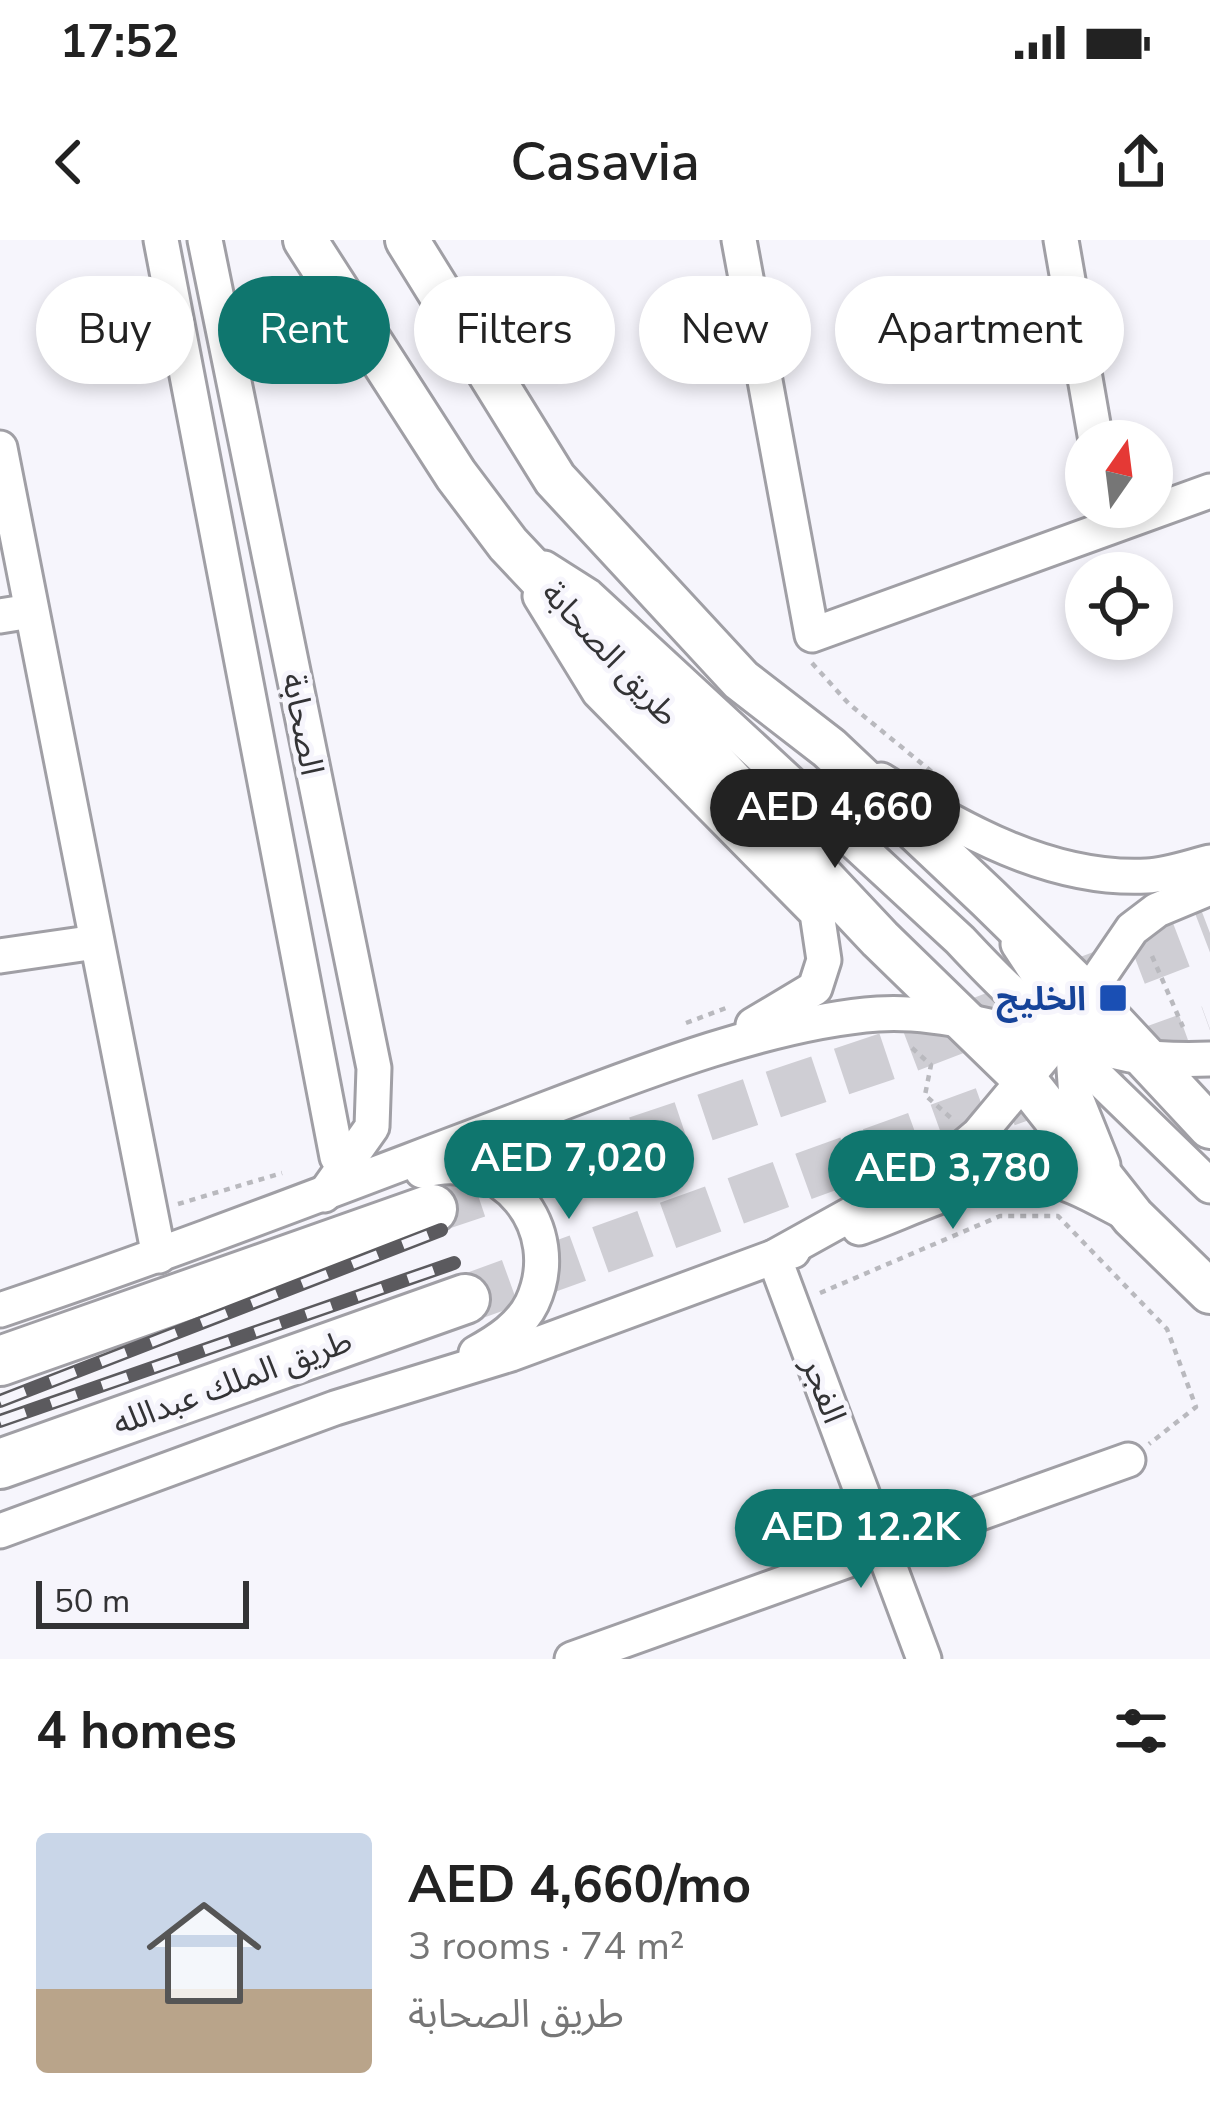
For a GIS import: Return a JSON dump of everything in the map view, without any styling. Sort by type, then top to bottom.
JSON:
[{"type":"highway","points":[[0,1361],[432,1209]]},
{"type":"highway","name":"طريق الملك عبدالله","points":[[0,1464],[465,1299]]},
{"type":"main road","name":"طريق الصحابة","points":[[305,240],[456,475],[508,544],[964,1023],[1024,1079],[1122,1200],[1210,1292]]},
{"type":"main road","points":[[411,245],[555,478],[741,680],[830,748],[988,898],[1210,1127]]},
{"type":"street","points":[[161,240],[337,1157]]},
{"type":"street","name":"الصحابة","points":[[205,240],[374,1067],[372,1127],[324,1196]]},
{"type":"street","points":[[739,240],[812,635],[1081,528]]},
{"type":"street","points":[[1061,240],[1092,420]]},
{"type":"street","points":[[0,448],[16,613],[96,942],[159,1256]]},
{"type":"street","points":[[1173,501],[1210,491]]},
{"type":"street","points":[[508,544],[588,596],[960,940],[1210,1186]]},
{"type":"street","points":[[0,1310],[278,1214],[634,1076],[773,1016],[814,988],[824,959],[817,913],[599,692],[508,544]]},
{"type":"street","points":[[830,748],[962,830],[1027,856],[1088,873],[1149,877],[1210,862]]},
{"type":"street","points":[[774,1257],[946,1161],[978,1135],[1063,1040],[1130,931],[1157,910],[1210,888]]},
{"type":"street","points":[[988,898],[1049,991],[1076,1098],[1122,1200]]},
{"type":"street","points":[[0,956],[96,942]]},
{"type":"street","points":[[634,1076],[812,1023],[881,1013],[1063,1040],[1151,1061],[1210,1059]]},
{"type":"street","points":[[0,1531],[480,1352],[516,1326],[533,1301],[542,1253],[530,1211],[493,1175],[466,1164],[442,1165],[278,1214]]},
{"type":"street","points":[[335,1408],[511,1354],[1005,1175],[1040,1177],[1122,1200]]},
{"type":"street","name":"الفجر","points":[[774,1257],[924,1659]]},
{"type":"street","points":[[572,1659],[1128,1460]]},
{"type":"path","points":[[812,635],[812,663],[849,704],[933,772]]},
{"type":"path","points":[[1155,960],[1178,1006],[1180,1023]]},
{"type":"path","points":[[931,1065],[925,1095],[940,1106]]},
{"type":"path","points":[[793,1304],[1000,1216],[1058,1216],[1167,1329],[1196,1407],[1128,1460]]},
{"type":"tunnel","points":[[1069,987],[1210,933]]},
{"type":"tunnel","points":[[432,1209],[894,1054],[1004,1012]]},
{"type":"tunnel","points":[[465,1299],[1210,1029]]},
{"type":"railway","points":[[0,1401],[441,1230]]},
{"type":"railway","points":[[0,1421],[454,1263]]},
{"type":"place","name":"الخليج","points":[[1113,998]]}]
